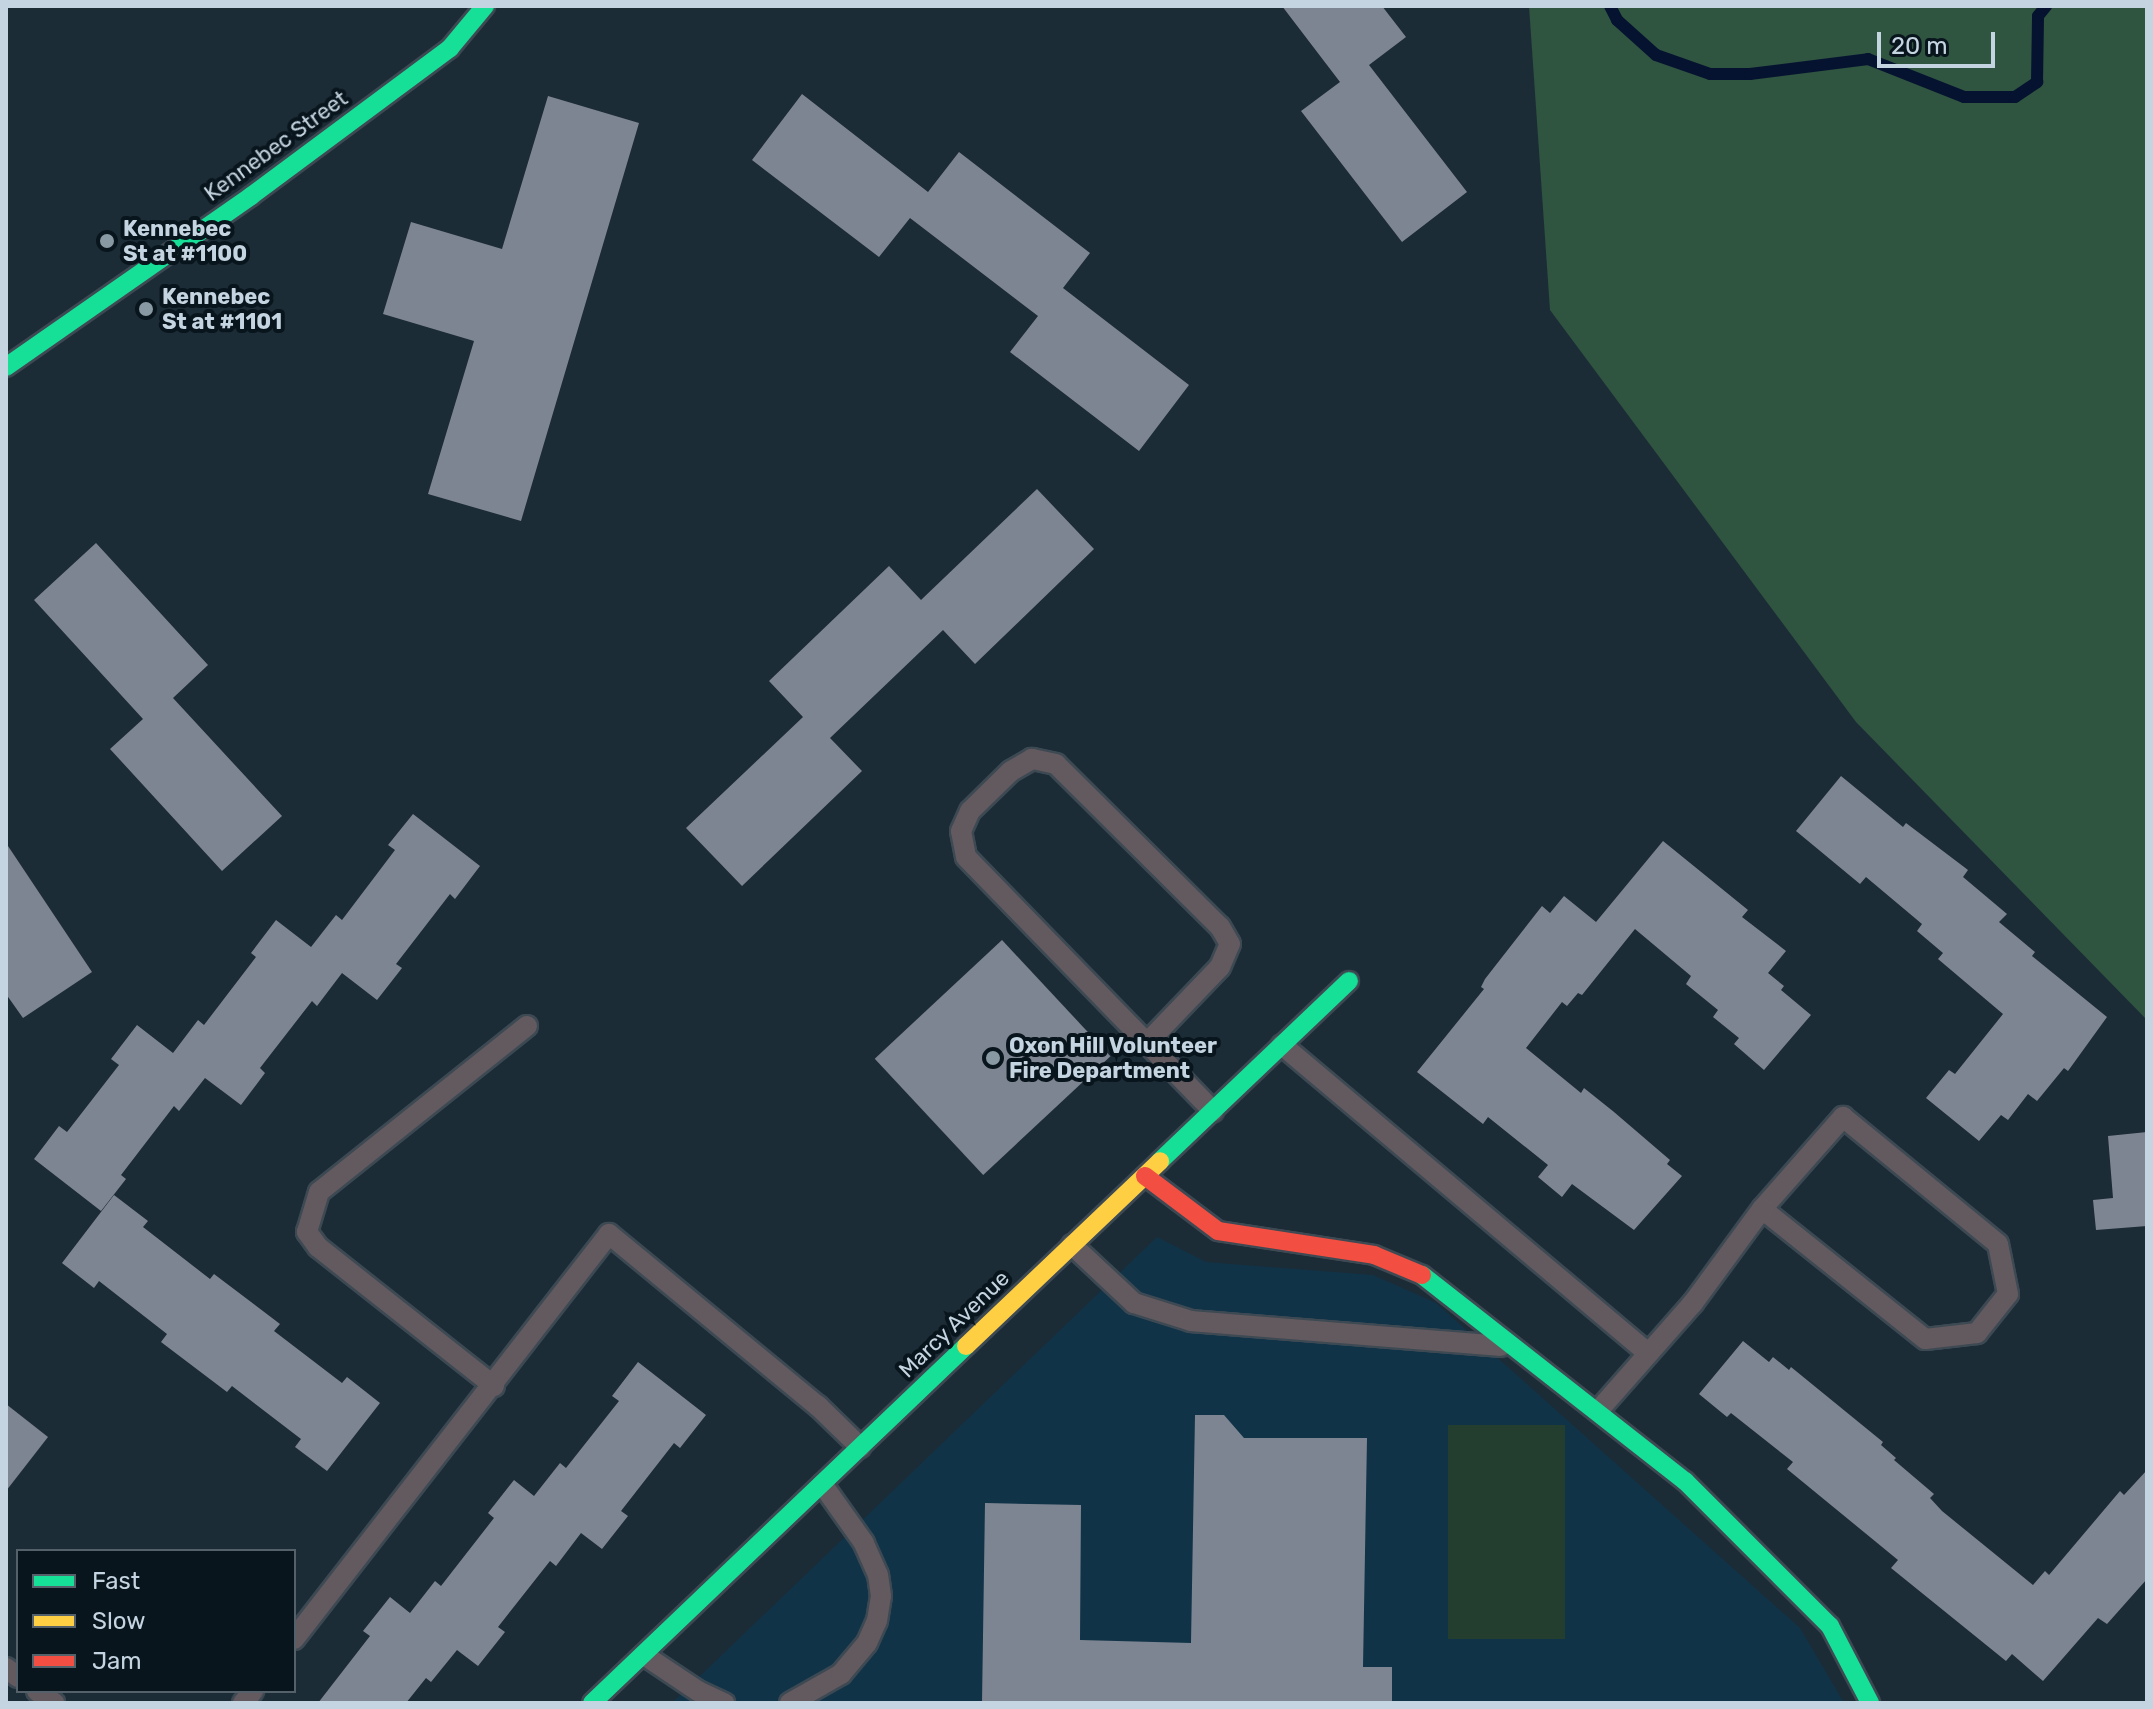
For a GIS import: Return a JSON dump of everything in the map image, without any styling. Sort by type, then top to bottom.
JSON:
[{"type":"street","name":"Kennebec Street","points":[[6,367],[251,196],[450,48],[485,6]]},
{"type":"street","name":"Marcy Avenue","points":[[592,1703],[1349,981]]},
{"type":"street","points":[[1145,1176],[1218,1231],[1374,1255],[1398,1262],[1428,1278],[1685,1481],[1830,1626],[1870,1703]]},
{"type":"lane","points":[[1147,1043],[1220,967],[1230,944],[1220,927],[1056,764],[1032,759],[1011,771],[970,811],[961,831],[966,857],[1213,1111]]},
{"type":"lane","points":[[494,1386],[318,1247],[307,1232],[319,1192],[527,1026]]},
{"type":"lane","points":[[1282,1045],[1647,1352]]},
{"type":"lane","points":[[1598,1411],[1693,1303],[1762,1209],[1843,1117],[1998,1244],[2008,1294],[1977,1333],[1925,1339],[1762,1209]]},
{"type":"lane","points":[[296,1636],[494,1386],[609,1234],[818,1406],[860,1447]]},
{"type":"lane","points":[[1072,1245],[1134,1303],[1191,1321],[1517,1347]]},
{"type":"lane","points":[[790,1703],[841,1674],[867,1643],[877,1621],[881,1596],[878,1575],[864,1543],[822,1484]]},
{"type":"lane","points":[[644,1655],[698,1691],[724,1703]]},
{"type":"shaded area","points":[[1157,1237],[1206,1262],[1373,1275],[1436,1303],[1800,1628],[1844,1703],[672,1703]]},
{"type":"green space","points":[[1529,6],[2147,6],[2147,1020],[1856,722],[1550,310]]},
{"type":"green space","points":[[1448,1425],[1565,1425],[1565,1639],[1448,1639]]},
{"type":"building","points":[[1282,6],[1382,6],[1406,37],[1369,65],[1467,192],[1402,242],[1301,111],[1340,82]]},
{"type":"building","points":[[802,94],[928,192],[959,152],[1090,253],[1063,288],[1189,385],[1139,451],[1010,352],[1038,316],[910,218],[879,257],[752,160]]},
{"type":"building","points":[[548,96],[639,123],[521,521],[428,494],[474,341],[383,314],[411,222],[502,249]]},
{"type":"building","points":[[1037,489],[1094,549],[975,664],[943,630],[830,738],[862,771],[742,886],[686,828],[803,717],[769,681],[889,566],[921,600]]},
{"type":"building","points":[[96,543],[208,665],[173,698],[282,816],[222,871],[110,749],[143,719],[34,600]]},
{"type":"building","points":[[1841,776],[1903,827],[1906,823],[1968,870],[1963,877],[2007,914],[1999,922],[2035,952],[2032,956],[2107,1017],[2068,1071],[2064,1068],[2037,1101],[2028,1094],[2008,1120],[2001,1115],[1979,1141],[1926,1098],[1949,1070],[1955,1074],[2003,1014],[1938,959],[1943,953],[1917,931],[1922,924],[1866,877],[1860,884],[1796,831]]},
{"type":"building","points":[[413,814],[480,866],[455,899],[450,894],[396,964],[402,968],[377,1000],[342,973],[317,1006],[312,1001],[260,1068],[265,1073],[241,1105],[205,1078],[179,1111],[174,1106],[121,1175],[126,1179],[101,1211],[34,1159],[59,1126],[67,1132],[119,1065],[111,1059],[137,1025],[173,1053],[198,1020],[204,1025],[256,957],[251,953],[276,920],[311,947],[336,915],[342,920],[395,850],[388,845]]},
{"type":"building","points":[[1663,841],[1748,910],[1742,917],[1786,951],[1768,973],[1784,986],[1781,990],[1811,1015],[1764,1070],[1734,1044],[1739,1038],[1713,1017],[1718,1010],[1686,984],[1691,976],[1635,929],[1582,995],[1578,993],[1567,1006],[1562,1002],[1526,1048],[1581,1093],[1584,1088],[1614,1112],[1670,1160],[1667,1164],[1682,1176],[1634,1230],[1572,1184],[1562,1197],[1538,1177],[1548,1165],[1488,1117],[1483,1124],[1417,1072],[1484,989],[1481,987],[1485,979],[1542,906],[1550,913],[1564,896],[1596,922]]},
{"type":"building","points":[[6,843],[92,972],[23,1018],[6,994]]},
{"type":"building","name":"Oxon Hill Volunteer Fire Department","points":[[1002,940],[1110,1056],[983,1175],[875,1059]]},
{"type":"building","points":[[2147,1132],[2147,1226],[2096,1230],[2093,1200],[2113,1198],[2108,1136]]},
{"type":"building","points":[[114,1195],[148,1221],[143,1227],[210,1279],[214,1274],[280,1324],[274,1331],[342,1383],[347,1377],[380,1403],[327,1471],[295,1447],[301,1439],[232,1386],[227,1392],[161,1342],[167,1334],[99,1281],[94,1288],[62,1263]]},
{"type":"building","points":[[1743,1341],[1769,1362],[1773,1357],[1789,1370],[1791,1367],[1883,1442],[1881,1445],[1896,1458],[1894,1460],[1934,1494],[1930,1498],[1942,1511],[2033,1585],[2045,1571],[2049,1575],[2120,1491],[2124,1495],[2147,1470],[2147,1579],[2107,1624],[2098,1618],[2043,1681],[2012,1654],[2006,1661],[1891,1568],[1898,1560],[1787,1469],[1793,1462],[1731,1413],[1727,1417],[1699,1394]]},
{"type":"building","points":[[638,1362],[706,1415],[680,1448],[674,1443],[621,1511],[628,1516],[602,1549],[581,1533],[556,1566],[550,1561],[498,1627],[505,1632],[478,1666],[457,1650],[431,1682],[426,1678],[406,1703],[318,1703],[370,1636],[363,1631],[390,1597],[410,1613],[435,1581],[441,1586],[494,1518],[488,1513],[514,1480],[534,1496],[560,1463],[566,1468],[619,1401],[612,1396]]},
{"type":"building","points":[[6,1404],[48,1437],[6,1491]]},
{"type":"building","points":[[1195,1415],[1224,1415],[1244,1438],[1367,1438],[1363,1667],[1392,1667],[1392,1703],[982,1703],[985,1503],[1081,1505],[1080,1640],[1191,1643]]},
{"type":"waterway","points":[[1610,6],[1617,20],[1656,55],[1710,74],[1750,74],[1868,59],[1964,97],[2015,97],[2037,82],[2038,16],[2046,6]]},
{"type":"traffic: fast","points":[[6,367],[251,196],[450,48],[485,6]]},
{"type":"traffic: fast","points":[[1160,1161],[1349,981]]},
{"type":"traffic: fast","points":[[1422,1275],[1685,1481],[1830,1626],[1870,1703]]},
{"type":"traffic: fast","points":[[592,1703],[966,1346]]},
{"type":"traffic: slow","points":[[966,1346],[1160,1161]]},
{"type":"traffic: jam","points":[[1145,1176],[1218,1231],[1374,1255],[1422,1275]]},
{"type":"place","name":"Kennebec St at #1100","points":[[107,241]]},
{"type":"place","name":"Kennebec St at #1101","points":[[146,309]]},
{"type":"place","name":"Oxon Hill Volunteer Fire Department","points":[[993,1058]]}]
